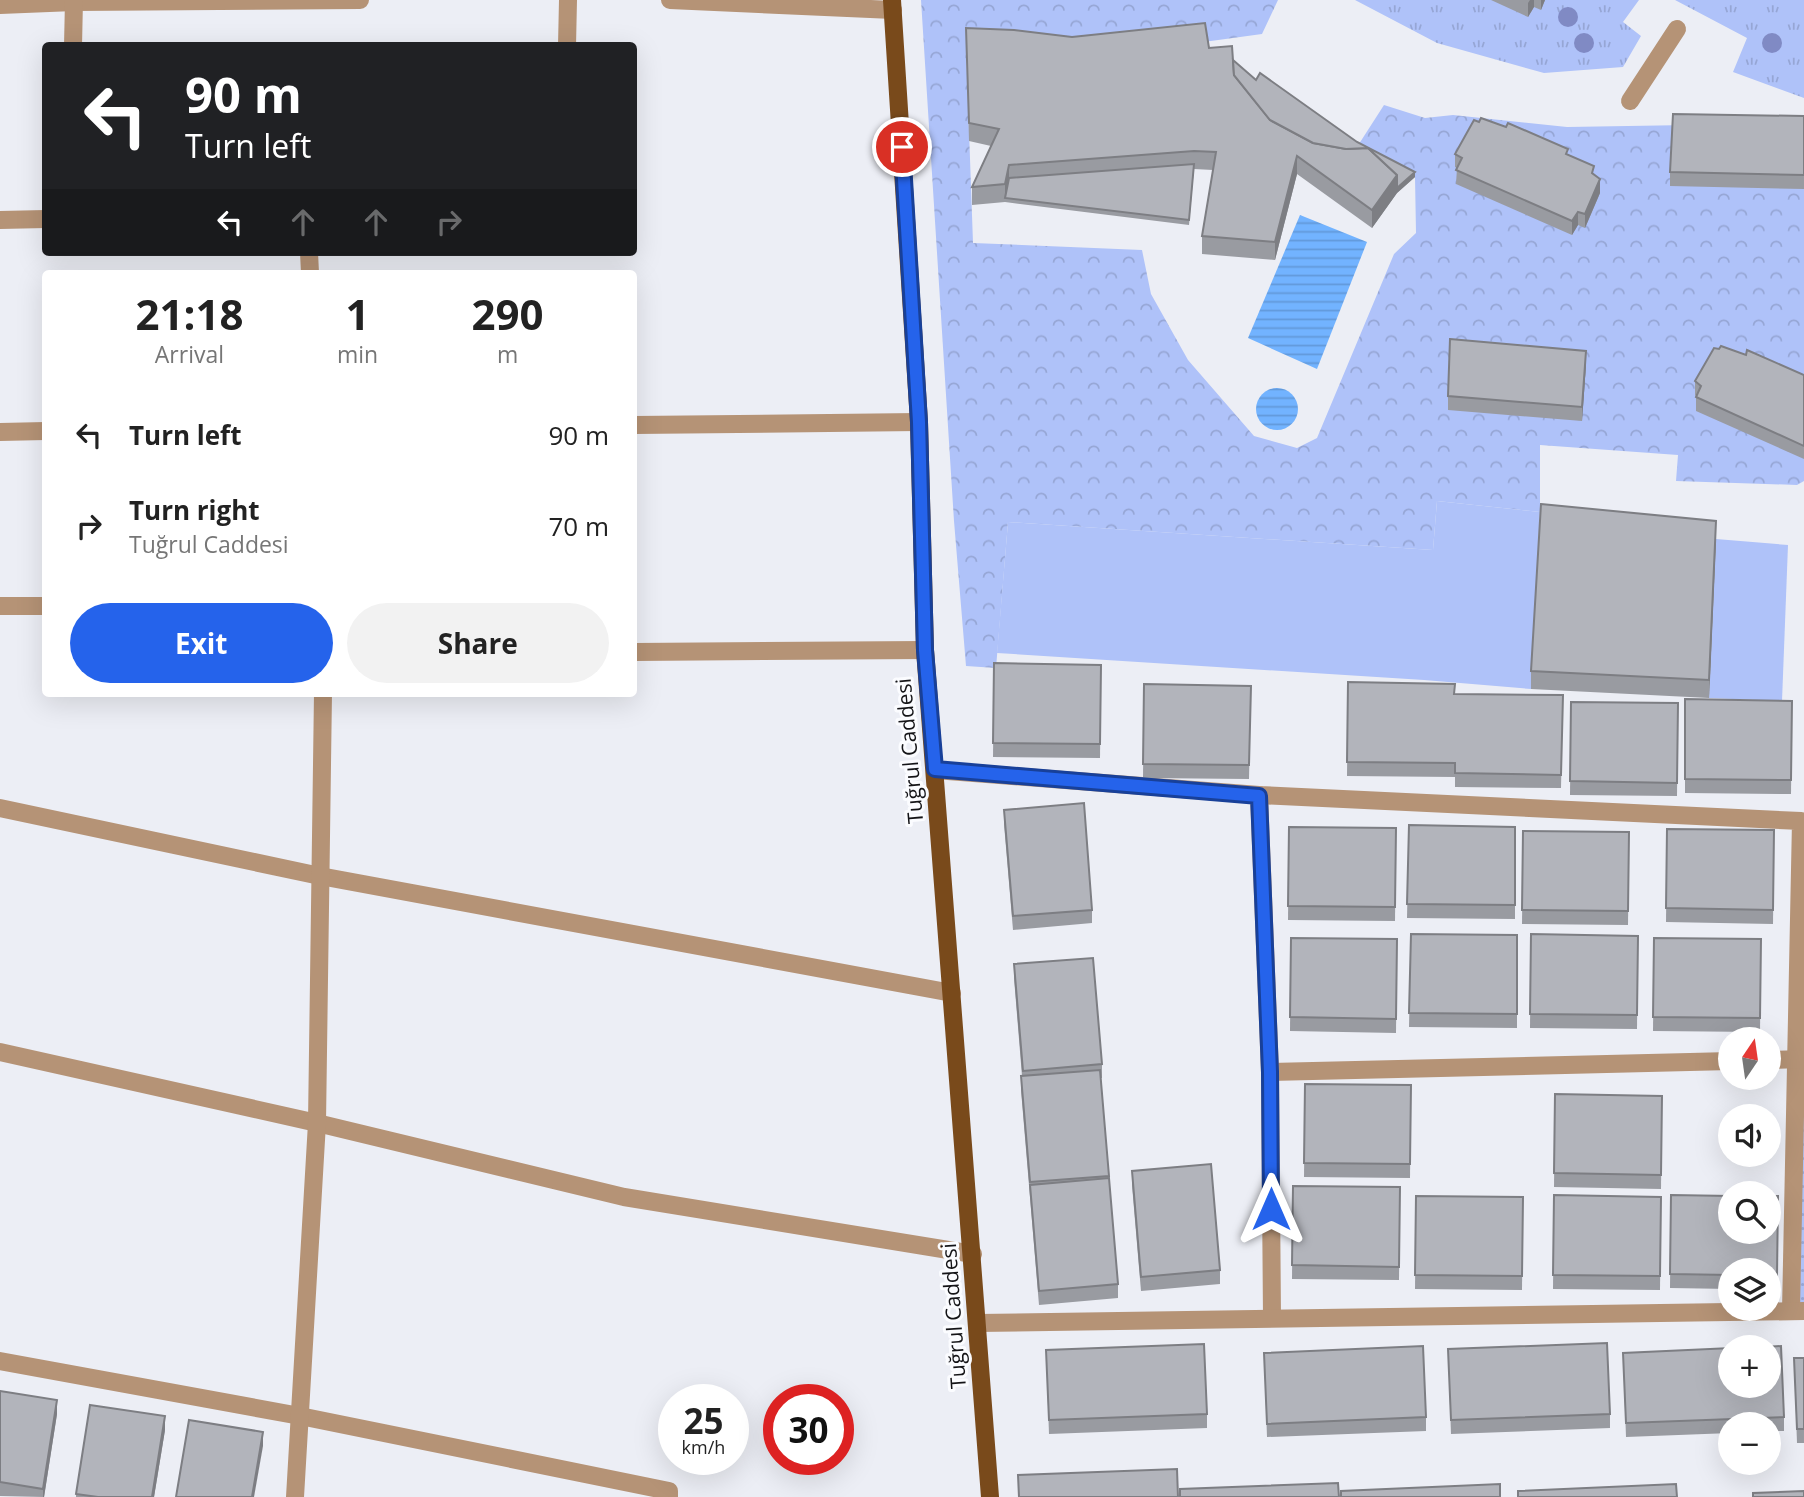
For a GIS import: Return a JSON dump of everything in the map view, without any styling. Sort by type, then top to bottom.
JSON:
[{"type":"main road","name":"Tuğrul Caddesi","points":[[892,5],[919,422],[925,650],[990,1497]]},
{"type":"street","points":[[0,5],[74,1],[360,0]]},
{"type":"street","points":[[567,42],[568,0]]},
{"type":"street","points":[[670,0],[892,5]]},
{"type":"street","points":[[74,1],[74,42]]},
{"type":"street","points":[[1630,101],[1676,29]]},
{"type":"street","points":[[0,220],[42,219]]},
{"type":"street","points":[[637,425],[919,422]]},
{"type":"street","points":[[0,432],[42,431]]},
{"type":"street","points":[[0,606],[42,606]]},
{"type":"street","points":[[637,652],[925,650]]},
{"type":"street","points":[[295,1497],[317,1122],[323,697]]},
{"type":"street","points":[[935,769],[1259,796],[1801,821],[1797,1311],[977,1323]]},
{"type":"street","points":[[1259,796],[1270,1072],[1272,1318]]},
{"type":"street","points":[[0,808],[320,876],[952,993]]},
{"type":"street","points":[[0,1052],[317,1122],[624,1197],[973,1254]]},
{"type":"street","points":[[1782,1060],[1800,1059]]},
{"type":"street","points":[[1270,1072],[1718,1061]]},
{"type":"street","points":[[0,1361],[300,1416],[669,1490],[669,1497]]},
{"type":"green space","points":[[921,0],[1278,0],[1262,34],[1189,44],[966,46],[973,243],[1142,250],[1151,294],[1188,360],[1254,436],[1297,448],[1317,438],[1394,254],[1416,233],[1415,177],[1357,147],[1384,105],[1425,118],[1453,115],[1567,127],[1804,123],[1804,481],[1797,485],[1676,481],[1678,455],[1540,445],[1540,512],[1437,501],[1433,550],[1008,522],[996,668],[966,666],[954,521]]},
{"type":"green space","points":[[1355,0],[1639,0],[1623,22],[1641,36],[1623,67],[1544,73],[1437,43]]},
{"type":"green space","points":[[1675,0],[1804,0],[1804,98],[1733,72],[1747,38]]},
{"type":"green space","points":[[1437,501],[1540,512],[1531,689],[997,653],[1008,522],[1433,550]]},
{"type":"green space","points":[[1716,539],[1788,545],[1782,701],[1709,698]]},
{"type":"green space","points":[[1804,1059],[1804,1311],[1791,1311]]},
{"type":"shaded area","points":[[1300,215],[1367,242],[1317,369],[1248,338]]},
{"type":"shaded area","points":[[1277,388],[1292,394],[1298,409],[1292,424],[1277,430],[1262,424],[1256,409],[1262,394]]},
{"type":"building","points":[[1205,23],[1209,48],[1232,46],[1234,75],[1270,120],[1313,143],[1346,149],[1368,148],[1397,175],[1372,210],[1297,156],[1275,242],[1202,236],[1216,152],[1194,151],[1009,165],[1005,184],[972,187],[999,129],[969,123],[966,28],[1072,37]]},
{"type":"building","points":[[1233,60],[1256,80],[1260,73],[1357,142],[1415,172],[1397,188],[1397,175],[1368,148],[1346,149],[1313,143],[1270,120],[1234,75]]},
{"type":"building","points":[[1673,114],[1804,116],[1804,175],[1670,172]]},
{"type":"building","points":[[1481,118],[1506,127],[1508,123],[1568,149],[1566,154],[1594,166],[1592,173],[1600,179],[1585,214],[1578,212],[1572,221],[1456,170],[1462,158],[1455,154],[1474,120],[1479,122]]},
{"type":"building","points":[[1194,164],[1189,220],[1005,198],[1009,178]]},
{"type":"building","points":[[1450,339],[1586,351],[1582,407],[1448,396]]},
{"type":"building","points":[[1721,346],[1746,355],[1747,350],[1804,375],[1804,446],[1696,397],[1701,386],[1695,381],[1714,348],[1719,349]]},
{"type":"building","points":[[1541,504],[1716,521],[1709,680],[1531,671]]},
{"type":"building","points":[[994,663],[1101,665],[1100,744],[993,743]]},
{"type":"building","points":[[1348,682],[1455,684],[1454,694],[1563,695],[1561,775],[1455,773],[1455,763],[1347,762]]},
{"type":"building","points":[[1144,684],[1251,686],[1249,765],[1143,764]]},
{"type":"building","points":[[1685,699],[1792,701],[1791,780],[1685,779]]},
{"type":"building","points":[[1571,702],[1678,703],[1677,783],[1570,781]]},
{"type":"building","points":[[1084,803],[1092,910],[1013,916],[1004,810]]},
{"type":"building","points":[[1409,825],[1515,827],[1515,905],[1407,904]]},
{"type":"building","points":[[1289,827],[1396,828],[1395,907],[1288,906]]},
{"type":"building","points":[[1667,829],[1774,830],[1773,910],[1666,908]]},
{"type":"building","points":[[1523,831],[1629,832],[1628,911],[1522,910]]},
{"type":"building","points":[[1411,934],[1517,935],[1517,1014],[1409,1013]]},
{"type":"building","points":[[1531,934],[1638,936],[1637,1015],[1530,1014]]},
{"type":"building","points":[[1291,938],[1397,939],[1396,1019],[1290,1017]]},
{"type":"building","points":[[1654,938],[1761,939],[1760,1018],[1653,1017]]},
{"type":"building","points":[[1093,958],[1102,1064],[1023,1071],[1014,964]]},
{"type":"building","points":[[1100,1070],[1109,1176],[1030,1182],[1021,1076]]},
{"type":"building","points":[[1305,1084],[1411,1085],[1410,1164],[1304,1163]]},
{"type":"building","points":[[1555,1094],[1662,1096],[1661,1175],[1554,1173]]},
{"type":"building","points":[[1211,1164],[1220,1270],[1141,1277],[1132,1171]]},
{"type":"building","points":[[1109,1178],[1118,1284],[1039,1291],[1030,1185]]},
{"type":"building","points":[[1293,1186],[1400,1187],[1399,1267],[1292,1265]]},
{"type":"building","points":[[1554,1195],[1661,1197],[1660,1276],[1553,1275]]},
{"type":"building","points":[[1671,1195],[1718,1196],[1718,1244],[1777,1244],[1777,1258],[1718,1258],[1718,1275],[1670,1274]]},
{"type":"building","points":[[1416,1196],[1523,1197],[1522,1276],[1415,1275]]},
{"type":"building","points":[[1607,1343],[1610,1414],[1451,1420],[1448,1349]]},
{"type":"building","points":[[1204,1344],[1207,1414],[1049,1420],[1046,1350]]},
{"type":"building","points":[[1423,1346],[1426,1417],[1267,1424],[1264,1353]]},
{"type":"building","points":[[1781,1346],[1784,1417],[1781,1417],[1781,1412],[1718,1412],[1718,1420],[1626,1423],[1623,1353],[1718,1349],[1718,1398],[1781,1398]]},
{"type":"building","points":[[1794,1358],[1804,1358],[1804,1429],[1797,1429]]},
{"type":"building","points":[[0,1391],[57,1400],[43,1489],[0,1482]]},
{"type":"building","points":[[90,1405],[165,1416],[152,1497],[98,1497],[76,1494]]},
{"type":"building","points":[[189,1420],[263,1432],[252,1497],[176,1497]]},
{"type":"building","points":[[1177,1469],[1178,1497],[1019,1497],[1018,1475]]},
{"type":"building","points":[[1338,1483],[1339,1497],[1180,1497],[1180,1489]]},
{"type":"building","points":[[1500,1484],[1500,1497],[1341,1497],[1341,1491]]},
{"type":"building","points":[[1676,1484],[1677,1497],[1518,1497],[1518,1491]]},
{"type":"building","points":[[1804,1491],[1804,1497],[1753,1497],[1753,1493]]},
{"type":"route","points":[[902,147],[919,422],[925,650],[935,769],[1259,796],[1270,1072],[1271,1209]]}]
